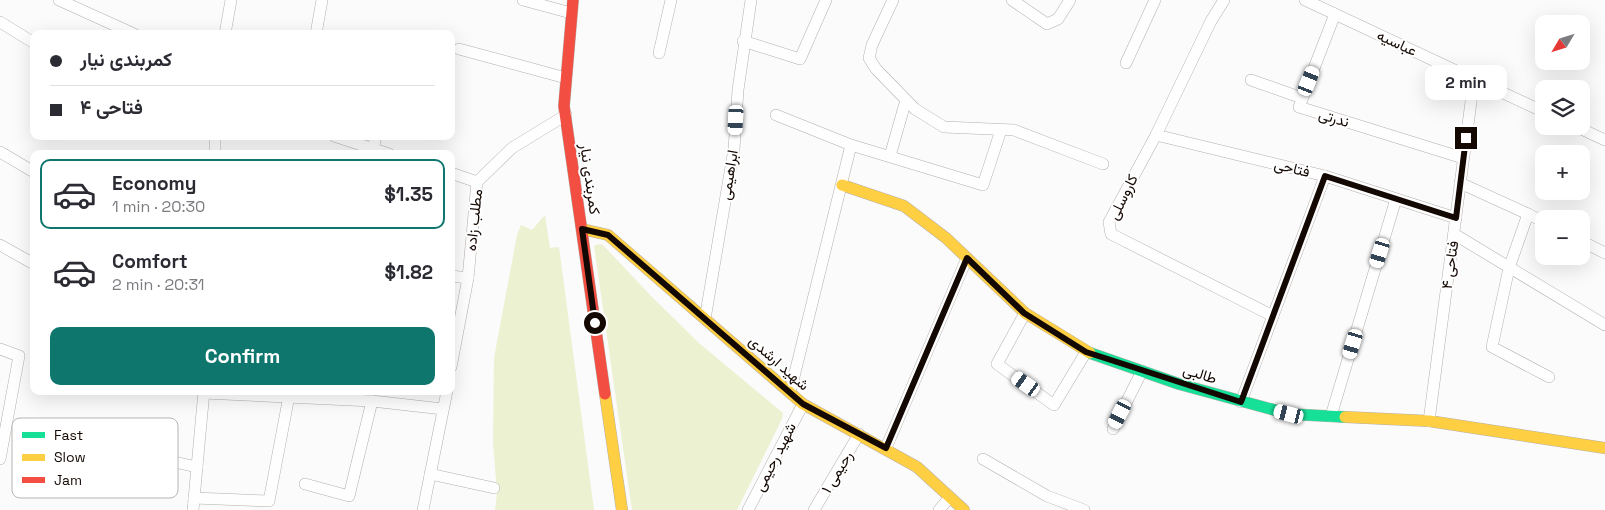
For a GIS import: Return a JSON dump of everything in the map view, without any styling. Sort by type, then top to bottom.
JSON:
[{"type":"street","points":[[59,0],[125,30]]},
{"type":"street","points":[[226,30],[231,0]]},
{"type":"street","points":[[317,30],[322,0]]},
{"type":"street","points":[[523,0],[572,13]]},
{"type":"street","name":"کمربندی نیار","points":[[572,0],[564,106],[622,510]]},
{"type":"street","points":[[659,53],[671,0]]},
{"type":"street","name":"ابراهیمی","points":[[705,319],[734,150],[743,41],[751,0]]},
{"type":"street","points":[[743,41],[800,59],[826,0]]},
{"type":"street","points":[[893,0],[872,45],[869,58],[876,70],[916,109],[944,127],[1014,130],[1103,164]]},
{"type":"street","points":[[1012,0],[1048,24],[1058,19],[1070,0]]},
{"type":"street","points":[[1126,63],[1155,0]]},
{"type":"street","name":"کاروسلی","points":[[1224,0],[1211,21],[1156,135],[1109,222],[1111,234],[1273,316]]},
{"type":"street","name":"عباسیه","points":[[1305,0],[1535,108]]},
{"type":"street","name":"ندرتی","points":[[1336,14],[1299,106],[1463,158]]},
{"type":"street","points":[[0,22],[30,41]]},
{"type":"street","points":[[459,49],[566,78]]},
{"type":"street","name":"فتاحی ۴","points":[[1429,421],[1474,79]]},
{"type":"street","points":[[1251,80],[1302,98]]},
{"type":"street","points":[[890,156],[906,100]]},
{"type":"street","name":"مطلب زاده","points":[[455,346],[468,278],[477,182],[512,148],[566,115]]},
{"type":"street","points":[[776,115],[851,145],[983,185],[1000,130]]},
{"type":"street","points":[[1590,133],[1605,140]]},
{"type":"street","name":"فتاحی","points":[[1156,135],[1325,176],[1456,218]]},
{"type":"street","points":[[346,140],[376,150]]},
{"type":"street","points":[[373,149],[375,140]]},
{"type":"street","points":[[790,393],[851,145]]},
{"type":"street","points":[[0,152],[30,170]]},
{"type":"street","points":[[455,175],[477,182]]},
{"type":"street","points":[[1241,402],[1325,176]]},
{"type":"street","points":[[1460,183],[1535,218]]},
{"type":"street","name":"طالبی","points":[[842,185],[904,206],[946,238],[1024,313],[1086,352],[1241,402],[1289,414],[1429,421],[1605,448]]},
{"type":"street","points":[[1331,416],[1396,199]]},
{"type":"street","points":[[1528,214],[1509,268],[1492,347],[1549,377]]},
{"type":"street","name":"شهید ارشدی","points":[[582,229],[608,235],[803,404],[918,467],[964,510]]},
{"type":"street","points":[[1454,234],[1605,325]]},
{"type":"street","points":[[0,245],[30,262]]},
{"type":"street","points":[[1590,246],[1605,253]]},
{"type":"street","points":[[886,448],[967,258]]},
{"type":"street","points":[[455,276],[468,278]]},
{"type":"street","points":[[1024,313],[997,364],[1054,405],[1086,352]]},
{"type":"street","points":[[0,349],[19,356],[0,459]]},
{"type":"street","points":[[1113,429],[1142,371]]},
{"type":"street","points":[[204,395],[194,504],[269,501],[290,396]]},
{"type":"street","points":[[268,395],[372,401],[443,409]]},
{"type":"street","points":[[423,510],[446,395]]},
{"type":"street","points":[[305,484],[349,496],[372,401]]},
{"type":"street","name":"شهید رحیمی","points":[[748,510],[803,404]]},
{"type":"street","name":"رحیمی ۱","points":[[814,510],[859,434]]},
{"type":"street","points":[[983,459],[1047,496],[1084,510]]},
{"type":"street","points":[[178,463],[197,467]]},
{"type":"street","points":[[430,474],[494,488]]},
{"type":"street","points":[[939,510],[949,498]]},
{"type":"green space","points":[[545,215],[550,248],[559,247],[594,510],[495,510],[497,493],[493,442],[494,358],[517,235],[521,225],[532,230]]},
{"type":"green space","points":[[603,245],[699,343],[783,413],[782,419],[737,510],[632,510],[594,246]]},
{"type":"traffic: fast","points":[[1090,353],[1179,384],[1289,414],[1345,417]]},
{"type":"traffic: slow","points":[[842,185],[904,206],[946,238],[1025,313],[1090,353]]},
{"type":"traffic: slow","points":[[582,229],[608,235],[803,404],[917,467],[964,510]]},
{"type":"traffic: slow","points":[[605,394],[622,510]]},
{"type":"traffic: slow","points":[[1345,417],[1429,421],[1605,448]]},
{"type":"traffic: jam","points":[[573,0],[564,106],[605,394]]},
{"type":"route","points":[[595,323],[582,229],[608,235],[803,404],[886,448],[967,258],[1024,313],[1086,352],[1179,384],[1241,402],[1325,176],[1456,218],[1466,138]]}]
